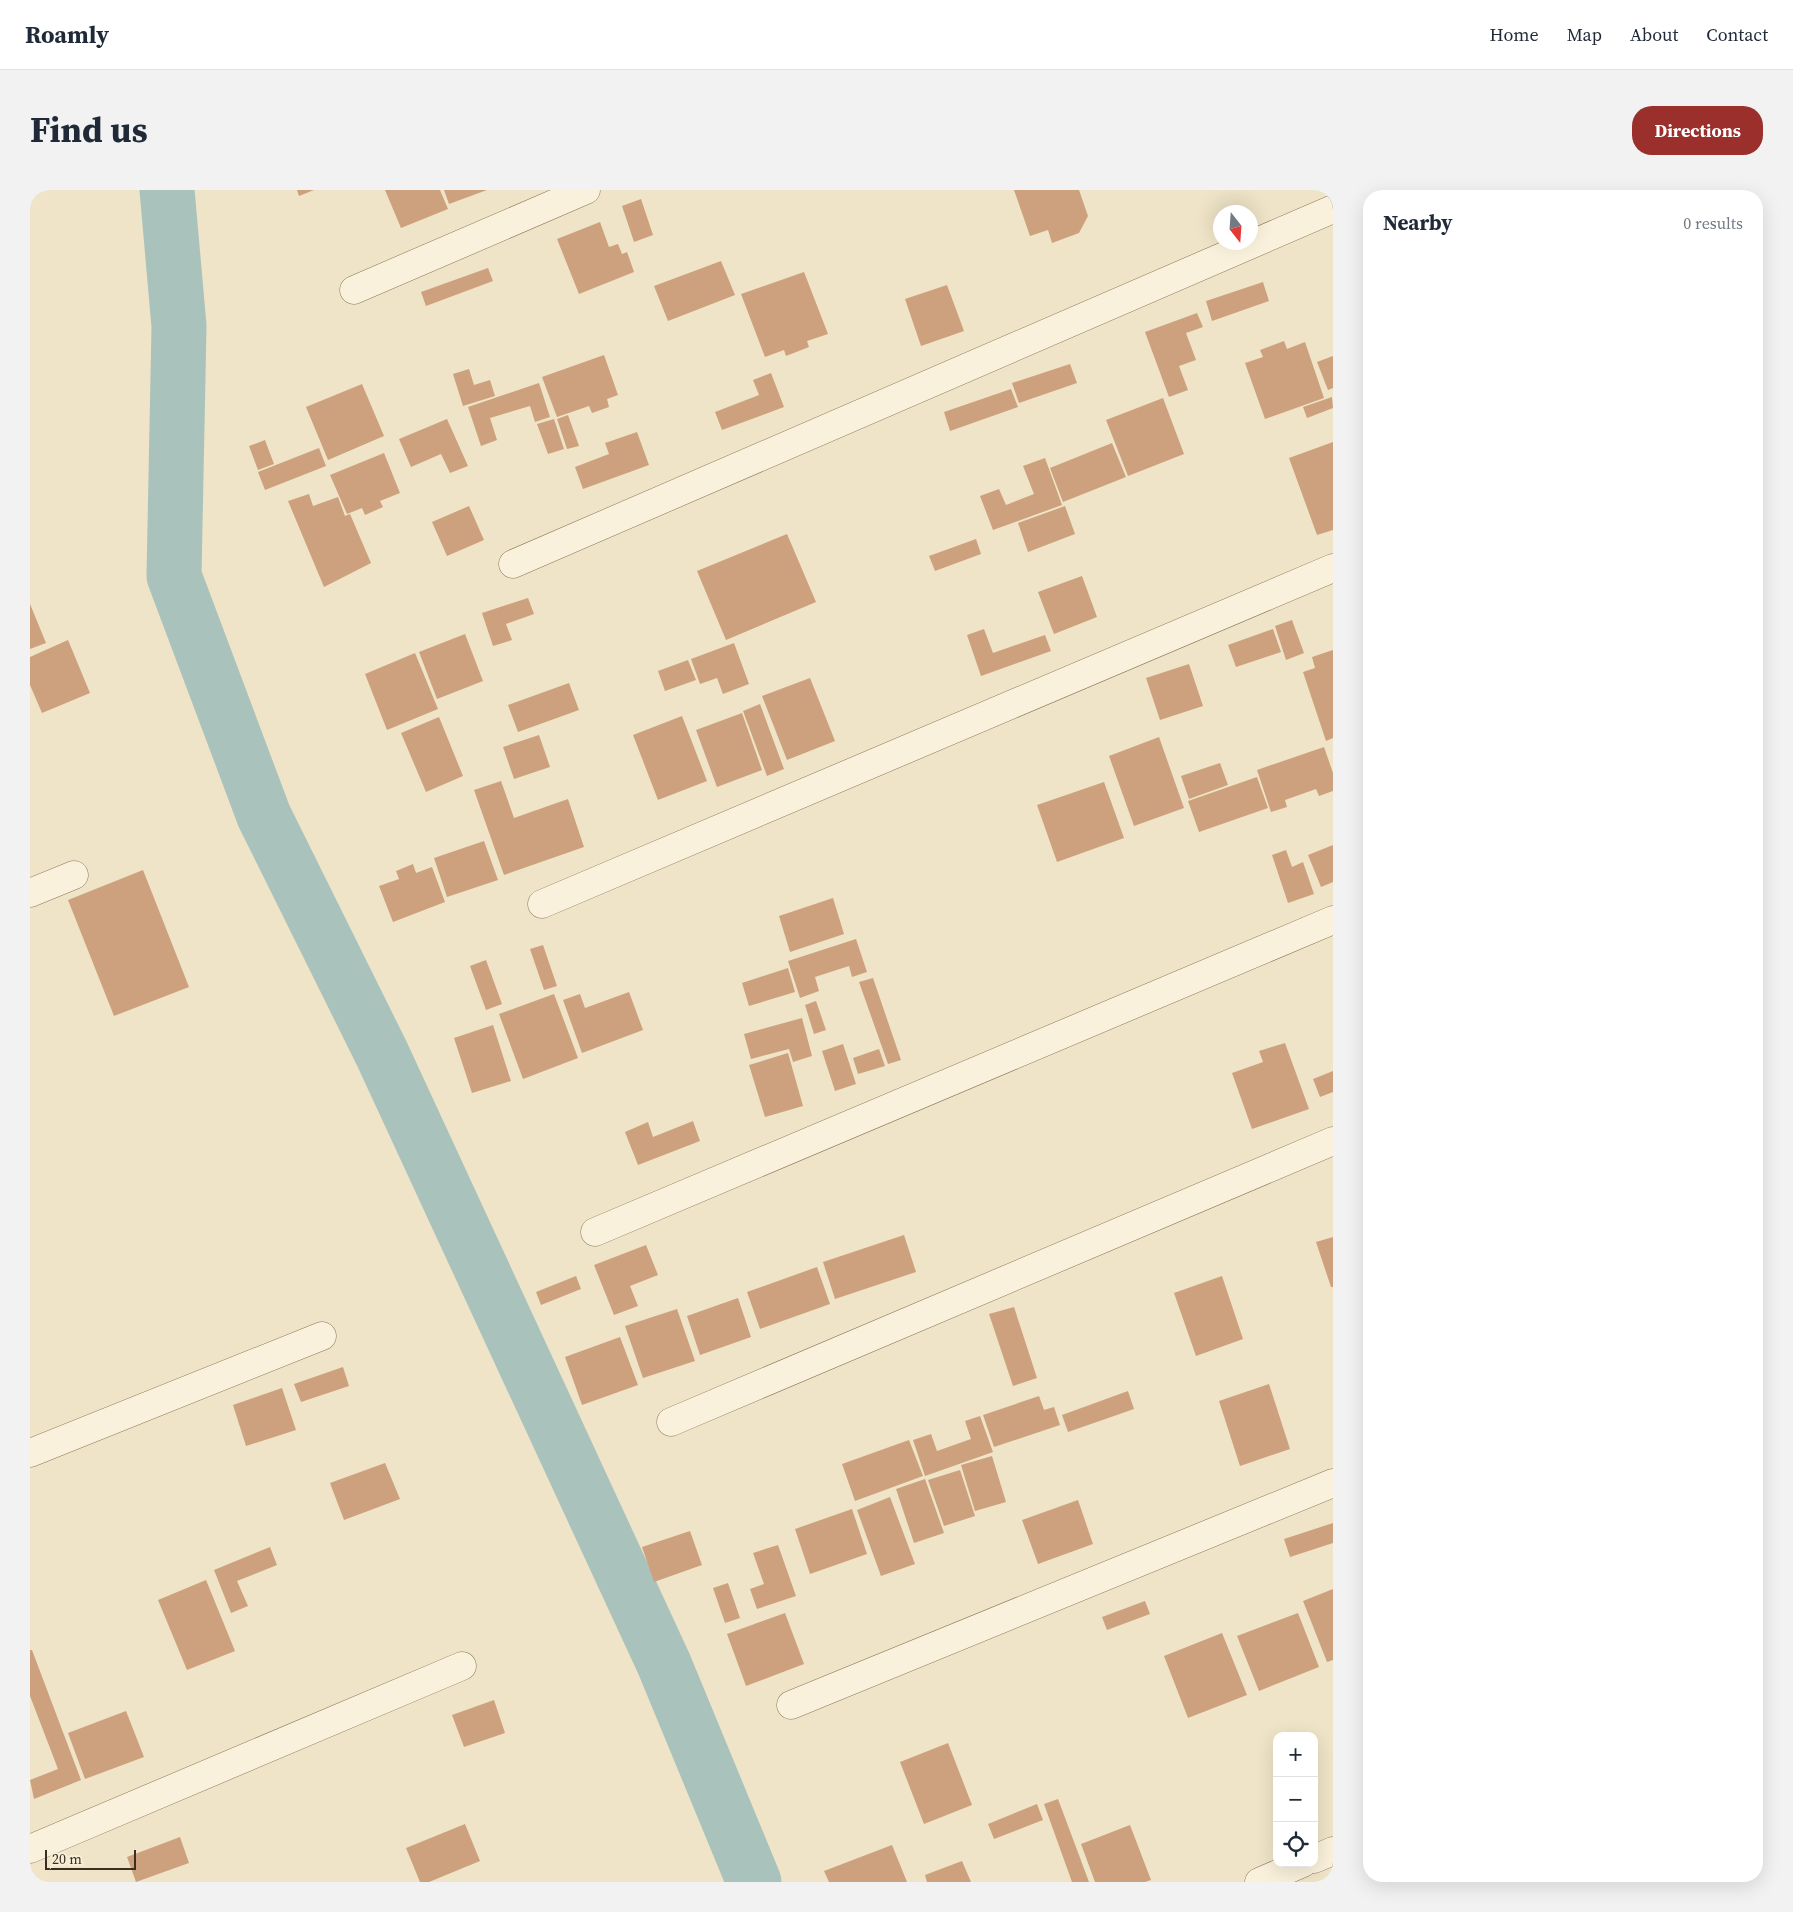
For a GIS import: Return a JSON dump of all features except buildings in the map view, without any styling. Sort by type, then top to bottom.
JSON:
[{"type":"street","points":[[354,290],[586,190]]},
{"type":"street","points":[[513,564],[1333,209]]},
{"type":"street","points":[[542,904],[1333,568]]},
{"type":"street","points":[[30,893],[74,875]]},
{"type":"street","points":[[595,1232],[1333,920]]},
{"type":"street","points":[[671,1422],[1333,1141]]},
{"type":"street","points":[[30,1453],[322,1336]]},
{"type":"street","points":[[792,1705],[1333,1483]]},
{"type":"street","points":[[30,1850],[462,1666]]},
{"type":"street","points":[[1318,1856],[1333,1850]]},
{"type":"street","points":[[1259,1882],[1294,1867]]},
{"type":"waterway","points":[[167,190],[179,326],[174,576],[264,816],[382,1054],[664,1664],[754,1882]]}]
